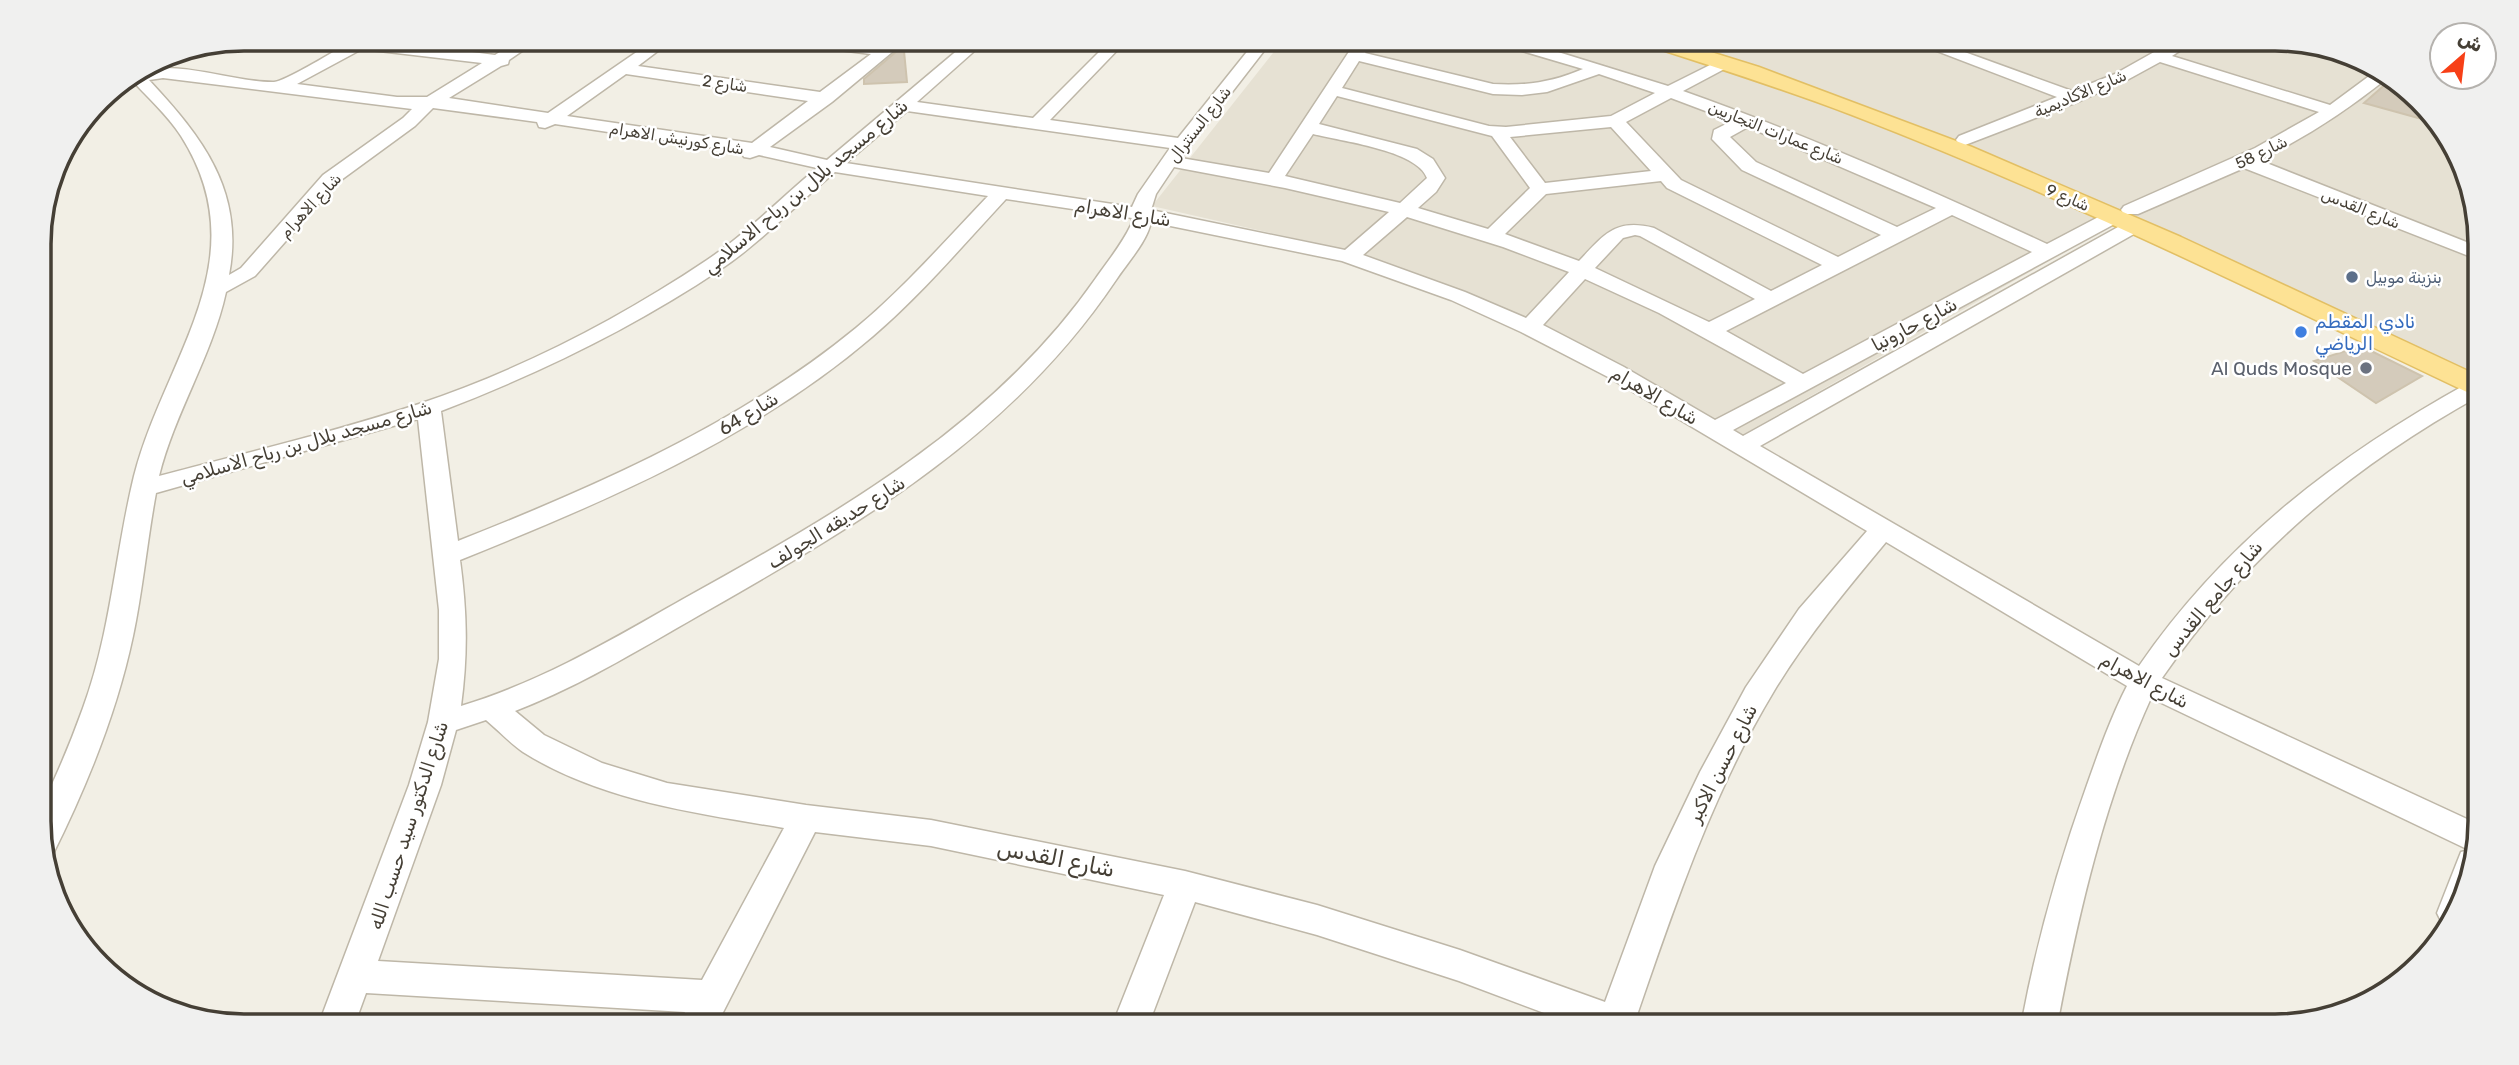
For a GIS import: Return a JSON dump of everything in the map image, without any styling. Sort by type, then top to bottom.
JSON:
[{"type":"main road","name":"شارع 9","points":[[1686,51],[1879,119],[2126,217]]},
{"type":"main road","name":"شارع 9","points":[[1718,51],[1833,90],[1965,140],[2468,376]]},
{"type":"street","points":[[280,87],[348,51]]},
{"type":"street","points":[[431,51],[505,61],[525,51]]},
{"type":"street","points":[[505,61],[518,51]]},
{"type":"street","points":[[547,121],[649,51]]},
{"type":"street","points":[[755,151],[885,51]]},
{"type":"street","name":"شارع مسجد بلال بن رباح الاسلامي","points":[[145,488],[429,408],[559,354],[647,307],[716,264],[967,51]]},
{"type":"street","points":[[1038,123],[1109,51]]},
{"type":"street","name":"شارع السنترال","points":[[1142,214],[1142,204],[1147,194],[1169,161],[1257,51]]},
{"type":"street","points":[[1275,178],[1358,51]]},
{"type":"street","name":"شارع عمارات التجاريين","points":[[1539,51],[1672,91],[1749,120],[1952,207],[2048,252]]},
{"type":"street","points":[[1948,51],[2074,97]]},
{"type":"street","name":"شارع الأكاديمية","points":[[1965,140],[2074,97],[2170,51]]},
{"type":"street","points":[[1355,55],[1511,91],[1559,86],[1598,68]]},
{"type":"street","points":[[2160,57],[2333,111]]},
{"type":"street","name":"شارع الاهرام","points":[[215,289],[243,276],[330,179],[408,122],[505,61]]},
{"type":"street","points":[[1332,90],[1498,133],[1615,121],[1724,63]]},
{"type":"street","name":"شارع 2","points":[[623,69],[826,97]]},
{"type":"street","name":"شارع كورنيش الاهرام","points":[[154,73],[436,105],[755,151]]},
{"type":"street","name":"شارع 58","points":[[2126,217],[2309,128],[2375,79]]},
{"type":"street","points":[[51,822],[73,775],[107,681],[125,605],[133,545],[145,488],[160,430],[201,345],[215,289],[222,238],[217,203],[206,169],[182,125],[142,80]]},
{"type":"street","points":[[903,105],[1183,144]]},
{"type":"street","points":[[1749,120],[1720,134],[1721,139],[1749,166],[1898,235]]},
{"type":"street","points":[[1615,121],[1674,184],[1838,265]]},
{"type":"street","points":[[1308,127],[1411,153],[1424,159],[1434,169],[1436,178],[1429,188],[1349,257]]},
{"type":"street","points":[[1498,133],[1540,189]]},
{"type":"street","name":"شارع الاهرام","points":[[755,151],[1000,194],[1236,230],[1349,257],[1458,296],[1529,327],[1616,372],[2144,682],[2468,835]]},
{"type":"street","points":[[1169,161],[1275,178],[1404,208],[1493,236],[1581,270],[1710,331],[1803,383]]},
{"type":"street","name":"شارع القدس","points":[[2244,161],[2468,250]]},
{"type":"street","points":[[1493,236],[1540,189],[1664,175]]},
{"type":"street","name":"شارع 64","points":[[445,556],[547,516],[638,474],[719,431],[789,389],[847,347],[894,306],[1000,194]]},
{"type":"street","points":[[1710,331],[1952,207]]},
{"type":"street","name":"شارع حديقه الجولف","points":[[443,722],[492,708],[570,674],[853,514],[928,463],[989,414],[1038,366],[1076,321],[1135,237],[1141,225],[1142,214]]},
{"type":"street","name":"شارع حارونيا","points":[[1715,430],[2048,252],[2126,217]]},
{"type":"street","name":"شارع حارونيا","points":[[1741,447],[2126,217]]},
{"type":"street","points":[[1529,327],[1616,233],[1635,229],[1647,232],[1771,299]]},
{"type":"street","name":"شارع جامع القدس","points":[[2041,1014],[2055,941],[2082,840],[2113,755],[2144,682],[2196,611],[2248,552],[2302,501],[2370,450],[2468,388]]},
{"type":"street","name":"شارع الدكتور سيد حسب الله","points":[[341,1014],[409,832],[443,722],[453,659],[453,610],[429,408]]},
{"type":"street","name":"شارع حسن الاكبر","points":[[1622,1014],[1672,866],[1716,772],[1761,687],[1809,617],[1882,530]]},
{"type":"street","name":"شارع القدس","points":[[492,708],[533,743],[592,772],[667,796],[806,818],[931,833],[1185,885],[1317,920],[1460,966],[1589,1014]]},
{"type":"street","points":[[357,976],[705,1012],[806,818]]},
{"type":"street","points":[[1135,1014],[1185,885]]},
{"type":"shaded area","points":[[1275,51],[1667,51],[1816,100],[2114,224],[1742,435],[1544,325],[1364,254],[1152,206]]},
{"type":"shaded area","points":[[1692,51],[2288,51],[2313,54],[2349,65],[2393,91],[2412,107],[2442,147],[2454,170],[2467,218],[2468,373],[2180,238]]},
{"type":"building","points":[[897,51],[904,51],[907,82],[864,84],[864,79]]},
{"type":"building","points":[[2384,85],[2412,107],[2422,119],[2364,103]]},
{"type":"building","name":"Al Quds Mosque","points":[[2361,346],[2422,376],[2376,403],[2314,361]]},
{"type":"place","name":"بنزينة موبيل","points":[[2352,277]]},
{"type":"place","name":"نادي المقطم الرياضي","points":[[2301,332]]},
{"type":"place","name":"Al Quds Mosque","points":[[2366,368]]}]
